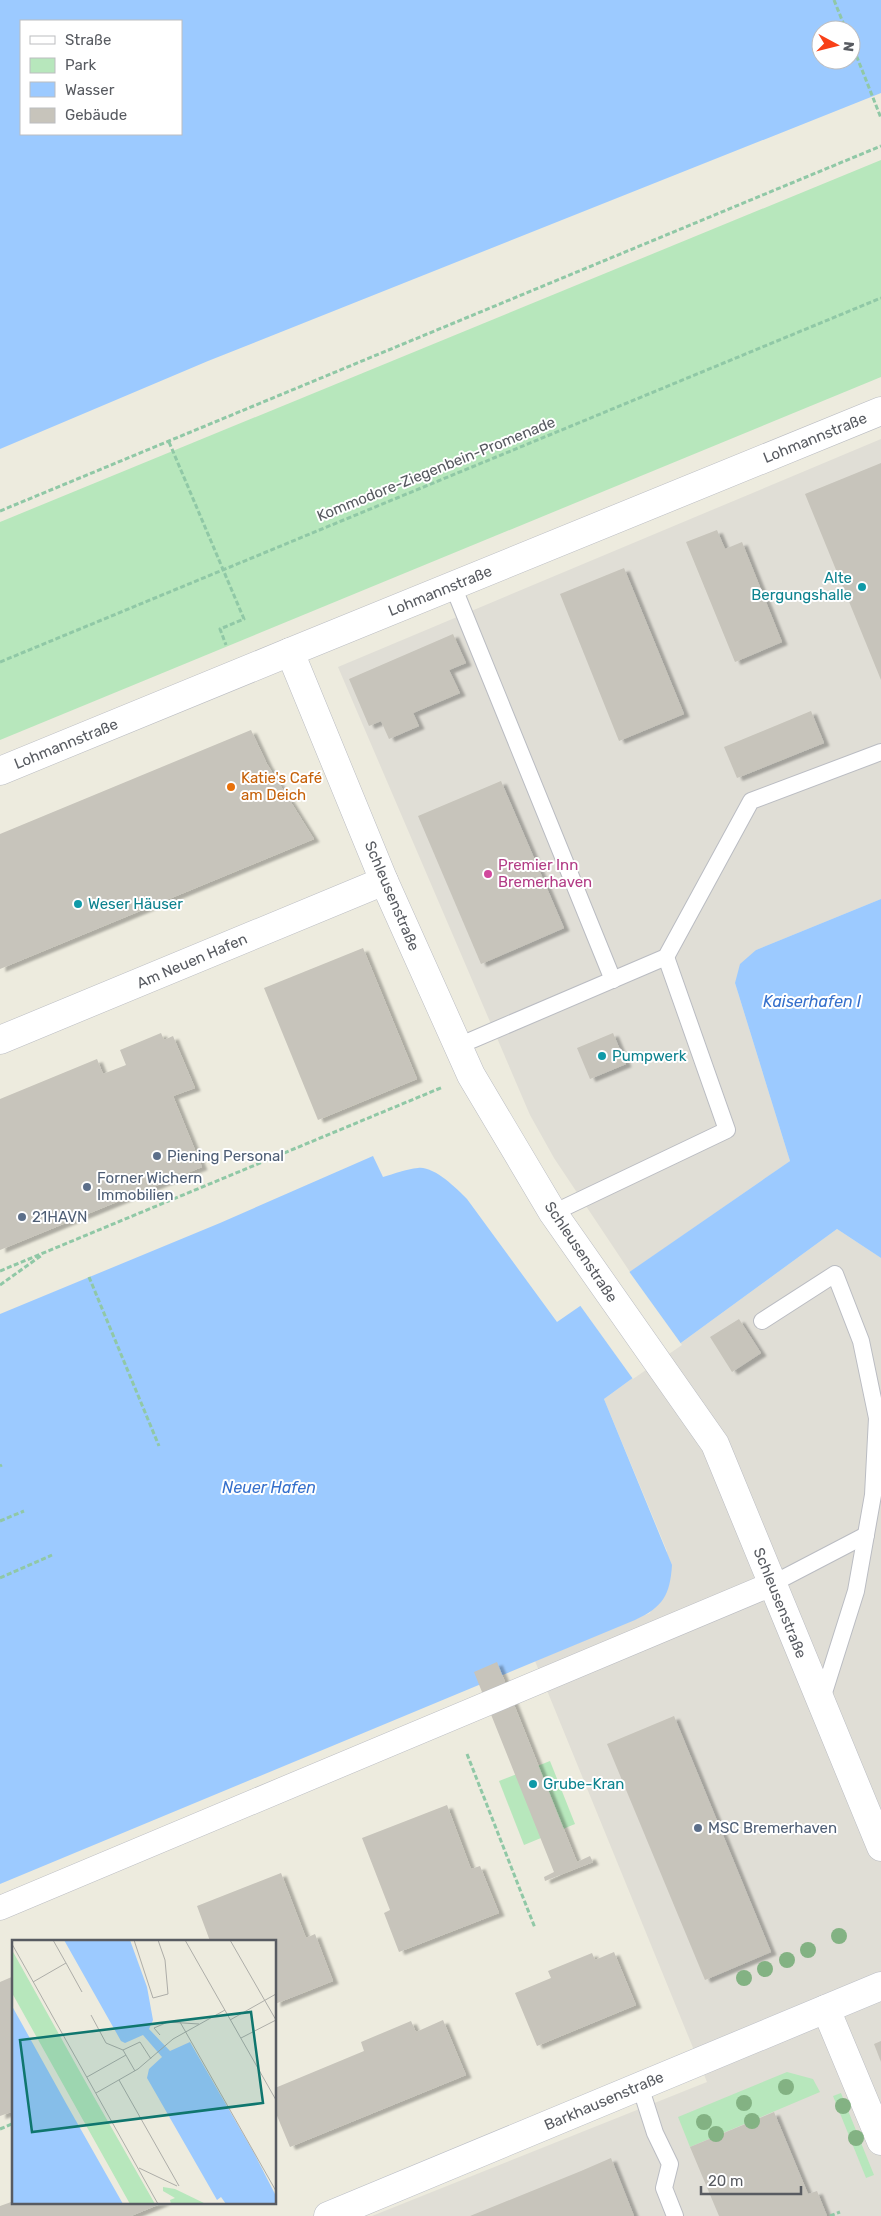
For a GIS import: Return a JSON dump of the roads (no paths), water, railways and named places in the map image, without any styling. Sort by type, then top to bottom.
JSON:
[{"type":"street","name":"Lohmannstraße","points":[[0,771],[881,411]]},
{"type":"street","name":"Schleusenstraße","points":[[290,652],[384,880],[471,1075],[553,1213],[715,1444],[881,1847]]},
{"type":"street","name":"Am Neuen Hafen","points":[[0,1040],[384,880]]},
{"type":"street","points":[[0,1908],[772,1584]]},
{"type":"street","name":"Barkhausenstraße","points":[[328,2216],[881,1986]]},
{"type":"street","points":[[826,2009],[881,2141]]},
{"type":"lane","points":[[453,586],[613,980]]},
{"type":"lane","points":[[458,1046],[666,957],[751,801],[881,752]]},
{"type":"lane","points":[[553,1213],[727,1130],[666,957]]},
{"type":"lane","points":[[762,1321],[835,1274],[861,1340],[877,1418],[874,1495],[856,1591],[821,1702]]},
{"type":"lane","points":[[772,1584],[866,1534]]},
{"type":"lane","points":[[640,2086],[655,2133],[670,2164],[664,2188],[675,2216]]},
{"type":"water","points":[[0,0],[881,0],[881,93],[208,361],[0,449]]},
{"type":"water","name":"Neuer Hafen","points":[[881,899],[881,1258],[837,1229],[604,1399],[672,1565],[667,1592],[658,1605],[635,1620],[0,1884],[0,1314],[220,1223],[373,1156],[383,1177],[409,1169],[424,1168],[438,1174],[457,1189],[467,1199],[557,1322],[790,1161],[735,983],[740,964],[756,950]]},
{"type":"place","name":"Alte Bergungshalle","points":[[862,587]]},
{"type":"place","name":"Katie's Café am Deich","points":[[231,787]]},
{"type":"place","name":"Premier Inn Bremerhaven","points":[[488,874]]},
{"type":"place","name":"Weser Häuser","points":[[78,904]]},
{"type":"place","name":"Pumpwerk","points":[[602,1056]]},
{"type":"place","name":"Piening Personal","points":[[157,1156]]},
{"type":"place","name":"Forner Wichern Immobilien","points":[[87,1187]]},
{"type":"place","name":"21HAVN","points":[[22,1217]]},
{"type":"place","name":"Grube-Kran","points":[[533,1784]]},
{"type":"place","name":"MSC Bremerhaven","points":[[698,1828]]},
{"type":"water label","name":"Kaiserhafen I","points":[[812,1001]]}]
